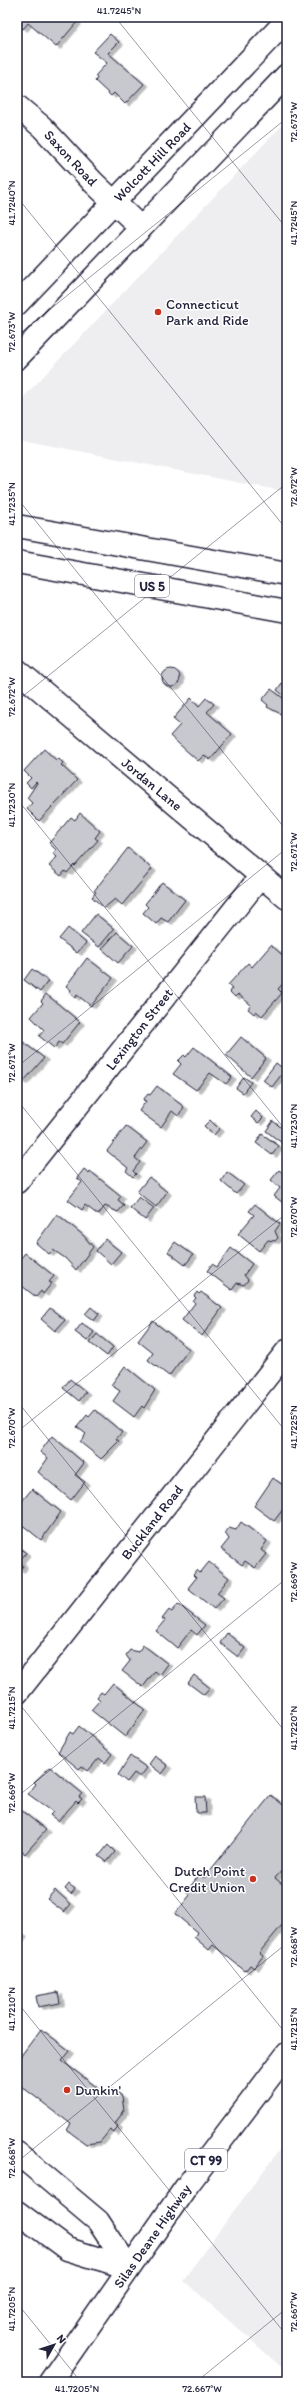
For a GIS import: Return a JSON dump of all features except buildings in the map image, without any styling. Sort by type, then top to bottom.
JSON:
[{"type":"main road","name":"Wolcott Hill Road","points":[[17,304],[287,20]]},
{"type":"main road","points":[[17,358],[287,74]]},
{"type":"main road","name":"Saxon Road","points":[[17,106],[42,127],[141,228]]},
{"type":"main road","points":[[17,526],[287,574]]},
{"type":"main road","name":"US 5","points":[[17,562],[287,611]]},
{"type":"main road","name":"Jordan Lane","points":[[17,670],[287,898]]},
{"type":"main road","name":"Lexington Street","points":[[17,1182],[260,876]]},
{"type":"main road","name":"Buckland Road","points":[[17,1693],[287,1351]]},
{"type":"main road","name":"Silas Deane Highway","points":[[50,2382],[214,2149],[287,2054]]},
{"type":"main road","points":[[17,2153],[98,2221],[129,2268]]},
{"type":"main road","points":[[17,2212],[67,2249],[129,2268]]},
{"type":"shaded area","name":"Connecticut Park and Ride","points":[[287,120],[287,492],[17,439],[17,404]]},
{"type":"shaded area","points":[[287,2139],[287,2372],[183,2280]]},
{"type":"place","name":"Connecticut Park and Ride","points":[[158,312]]},
{"type":"place","name":"Dutch Point Credit Union","points":[[253,1879]]},
{"type":"place","name":"Dunkin'","points":[[67,2090]]}]
